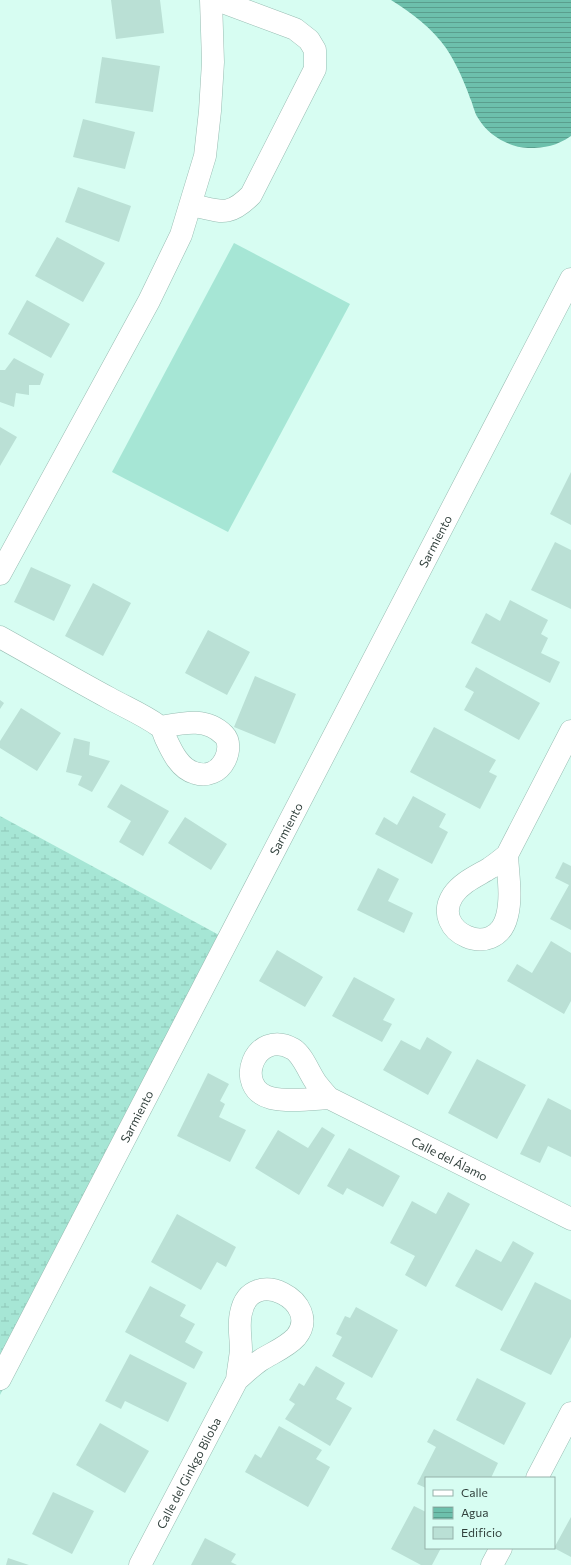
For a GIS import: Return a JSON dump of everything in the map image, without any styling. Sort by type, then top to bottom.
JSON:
[{"type":"street","points":[[0,574],[149,301],[181,235],[205,156],[213,62],[211,0]]},
{"type":"street","points":[[191,205],[222,212],[239,207],[251,195],[315,69],[315,50],[309,40],[295,29],[217,0]]},
{"type":"street","name":"Sarmiento","points":[[0,1379],[571,279]]},
{"type":"street","points":[[0,637],[161,727]]},
{"type":"street","points":[[507,855],[571,731]]},
{"type":"street","name":"Calle del Álamo","points":[[329,1098],[571,1220]]},
{"type":"street","name":"Calle del Ginkgo Biloba","points":[[140,1565],[237,1380]]},
{"type":"street","points":[[538,1477],[571,1413]]},
{"type":"street","points":[[492,1565],[500,1549]]},
{"type":"green space","points":[[234,243],[350,304],[228,532],[112,472]]},
{"type":"green space","points":[[0,816],[230,941],[0,1395]]},
{"type":"water","points":[[391,0],[571,0],[571,136],[551,146],[528,148],[506,143],[493,135],[487,130],[477,116],[462,79],[446,48],[421,21]]},
{"type":"building","points":[[111,0],[160,0],[164,33],[116,39]]},
{"type":"building","points":[[102,57],[160,66],[153,112],[95,103]]},
{"type":"building","points":[[83,119],[135,132],[125,169],[73,157]]},
{"type":"building","points":[[78,187],[131,206],[119,242],[65,222]]},
{"type":"building","points":[[57,237],[105,263],[83,302],[35,276]]},
{"type":"building","points":[[27,300],[70,324],[51,358],[8,334]]},
{"type":"building","points":[[14,358],[44,374],[40,385],[29,385],[29,395],[16,393],[14,407],[0,402],[0,370],[5,370]]},
{"type":"building","points":[[0,427],[17,437],[0,466]]},
{"type":"building","points":[[571,472],[571,525],[550,514]]},
{"type":"building","points":[[555,542],[571,550],[571,609],[531,590]]},
{"type":"building","points":[[31,567],[71,585],[54,621],[14,602]]},
{"type":"building","points":[[93,583],[131,603],[103,656],[65,636]]},
{"type":"building","points":[[510,600],[548,620],[541,634],[548,638],[541,653],[560,662],[550,683],[471,643],[486,613],[500,621]]},
{"type":"building","points":[[208,630],[250,652],[227,695],[185,673]]},
{"type":"building","points":[[476,667],[540,703],[519,740],[464,710],[474,692],[465,687]]},
{"type":"building","points":[[255,676],[296,694],[275,744],[234,727]]},
{"type":"building","points":[[0,700],[4,703],[0,709]]},
{"type":"building","points":[[21,708],[61,733],[37,771],[0,748],[0,741]]},
{"type":"building","points":[[434,727],[496,760],[489,772],[497,776],[480,809],[410,772]]},
{"type":"building","points":[[74,738],[90,742],[89,755],[110,761],[92,792],[78,785],[82,776],[66,772]]},
{"type":"building","points":[[121,784],[169,811],[143,856],[119,842],[131,821],[107,807]]},
{"type":"building","points":[[413,796],[446,814],[439,827],[448,832],[432,864],[375,834],[384,817],[397,825]]},
{"type":"building","points":[[185,817],[227,844],[211,870],[168,843]]},
{"type":"building","points":[[563,862],[571,866],[571,930],[550,919],[569,885],[555,878]]},
{"type":"building","points":[[378,868],[399,879],[388,901],[413,913],[404,933],[357,910]]},
{"type":"building","points":[[551,941],[571,953],[571,1001],[564,1014],[507,981],[517,964],[532,973]]},
{"type":"building","points":[[277,950],[323,977],[305,1007],[259,981]]},
{"type":"building","points":[[354,977],[395,999],[383,1020],[392,1024],[382,1042],[332,1016]]},
{"type":"building","points":[[427,1037],[452,1052],[428,1095],[383,1070],[401,1040],[420,1050]]},
{"type":"building","points":[[477,1059],[526,1085],[497,1139],[448,1113]]},
{"type":"building","points":[[208,1073],[229,1084],[220,1101],[225,1104],[219,1117],[246,1130],[230,1162],[177,1136]]},
{"type":"building","points":[[548,1098],[571,1110],[571,1157],[548,1146],[540,1163],[520,1154]]},
{"type":"building","points":[[322,1127],[335,1135],[299,1195],[255,1168],[278,1130],[308,1148]]},
{"type":"building","points":[[349,1148],[400,1176],[383,1207],[347,1188],[343,1195],[327,1186]]},
{"type":"building","points":[[448,1192],[470,1204],[426,1287],[405,1275],[415,1256],[390,1243],[412,1201],[436,1214]]},
{"type":"building","points":[[177,1214],[236,1247],[226,1267],[217,1262],[201,1290],[151,1262]]},
{"type":"building","points":[[513,1241],[534,1253],[502,1311],[455,1286],[476,1249],[501,1262]]},
{"type":"building","points":[[535,1282],[571,1300],[571,1337],[551,1375],[500,1350]]},
{"type":"building","points":[[150,1286],[186,1305],[180,1316],[195,1324],[185,1342],[203,1352],[194,1369],[125,1332]]},
{"type":"building","points":[[356,1307],[398,1330],[372,1378],[332,1356],[342,1337],[336,1334],[345,1316],[350,1318]]},
{"type":"building","points":[[130,1354],[187,1383],[168,1422],[125,1401],[121,1409],[105,1401]]},
{"type":"building","points":[[316,1366],[345,1383],[336,1399],[352,1408],[330,1446],[285,1419],[295,1404],[289,1400],[299,1383],[304,1386]]},
{"type":"building","points":[[477,1378],[526,1403],[504,1445],[456,1420]]},
{"type":"building","points":[[100,1423],[149,1451],[125,1493],[76,1465]]},
{"type":"building","points":[[279,1426],[322,1450],[316,1459],[330,1467],[308,1507],[245,1472],[255,1454],[261,1458]]},
{"type":"building","points":[[434,1429],[498,1463],[491,1477],[425,1477],[425,1488],[417,1484],[436,1447],[427,1442]]},
{"type":"building","points":[[53,1492],[94,1511],[72,1554],[32,1534]]},
{"type":"building","points":[[414,1506],[425,1512],[425,1549],[440,1549],[432,1565],[421,1565],[391,1549]]},
{"type":"building","points":[[571,1517],[571,1557],[555,1549]]},
{"type":"building","points":[[205,1538],[236,1554],[231,1562],[237,1565],[191,1565]]},
{"type":"building","points":[[8,1558],[29,1565],[6,1565]]}]
